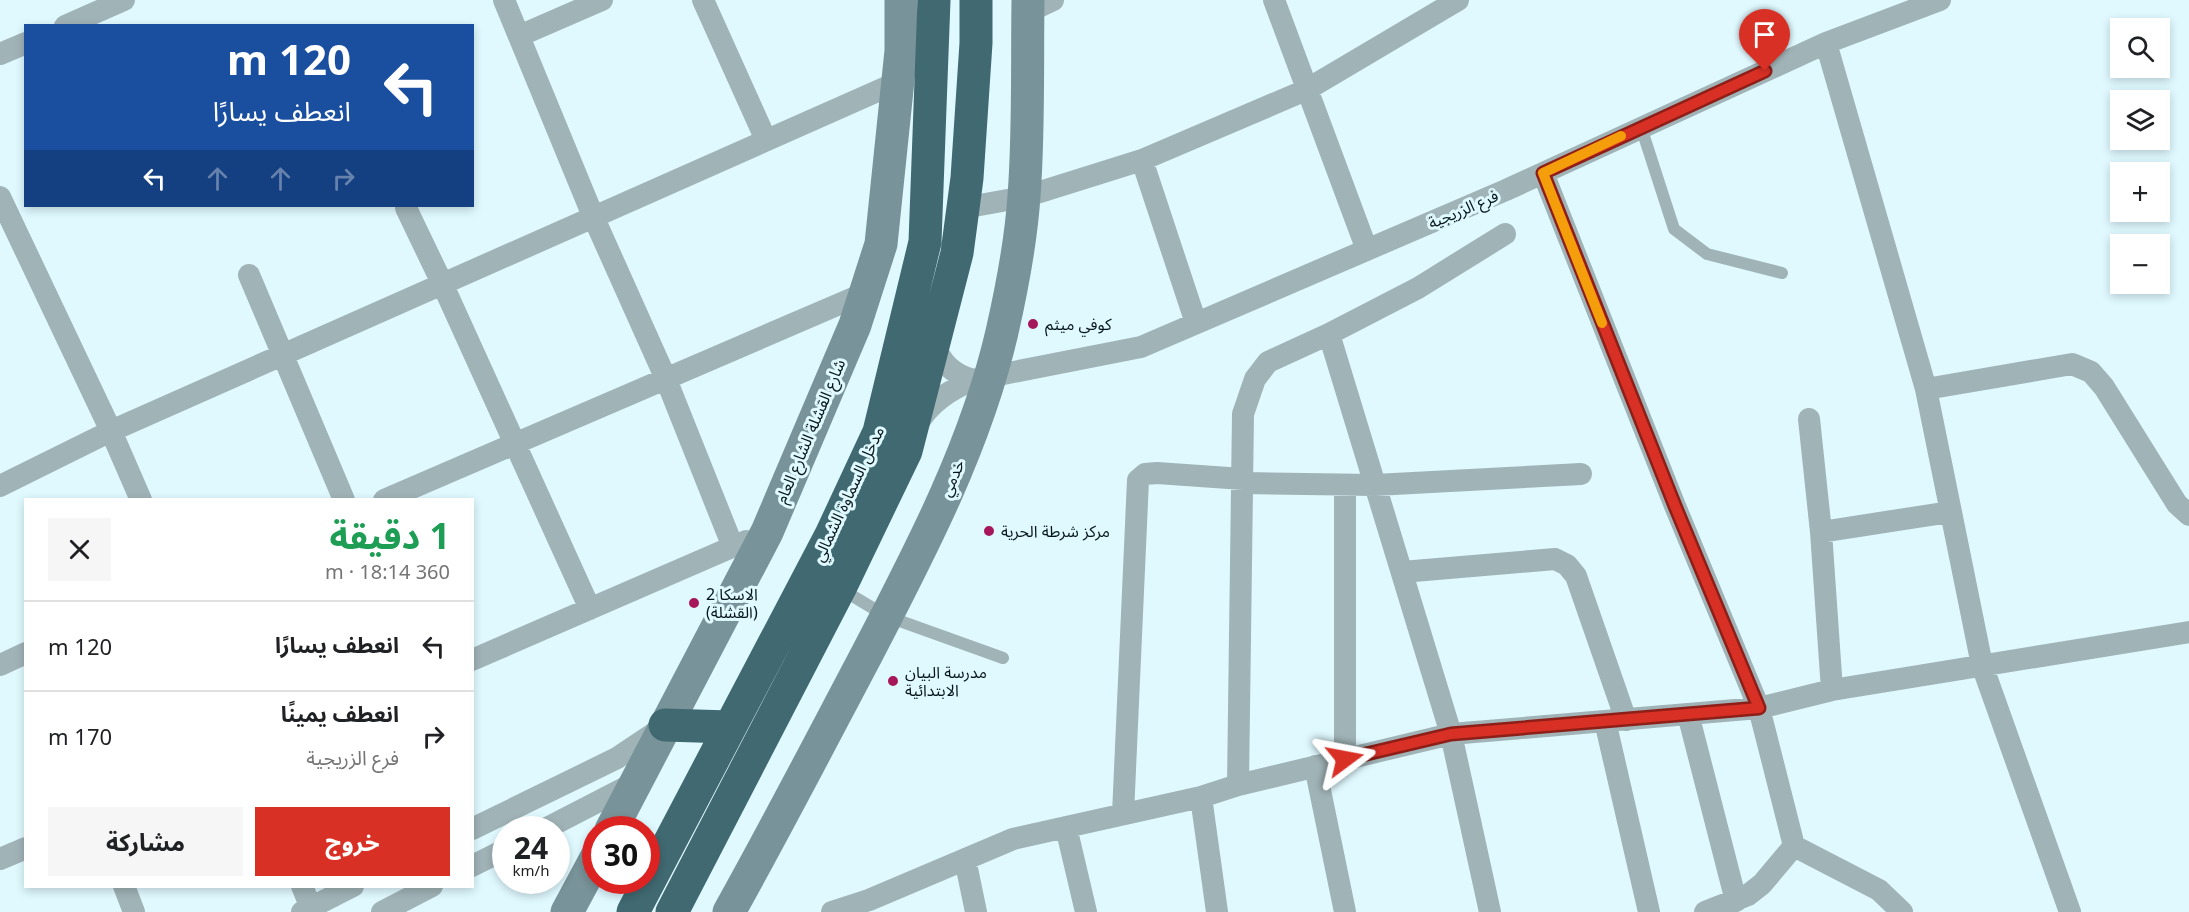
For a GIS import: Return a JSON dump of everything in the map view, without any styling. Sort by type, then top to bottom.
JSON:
[{"type":"highway","name":"مدخل السماوة الشمالي","points":[[633,912],[831,535],[879,432],[925,242],[934,0]]},
{"type":"highway","name":"مدخل السماوة الشمالي","points":[[672,912],[840,588],[912,434],[957,253],[963,208],[976,43],[976,0]]},
{"type":"highway","points":[[665,725],[729,728]]},
{"type":"main road","name":"شارع القشلة الشارع العام","points":[[618,816],[767,532],[855,325],[882,244],[901,51],[901,0]]},
{"type":"main road","name":"خدمي","points":[[729,912],[783,815],[908,575],[948,488],[976,418],[982,378],[1011,288],[1024,197],[1036,4]]},
{"type":"main road","points":[[567,912],[582,884]]},
{"type":"street","points":[[70,24],[124,0]]},
{"type":"street","points":[[504,0],[593,216],[666,379],[732,547]]},
{"type":"street","points":[[519,36],[602,0]]},
{"type":"street","points":[[703,0],[766,140]]},
{"type":"street","points":[[1274,0],[1367,250]]},
{"type":"street","points":[[963,208],[1024,197],[1142,160],[1306,90],[1458,0]]},
{"type":"street","name":"فرع الزريجية","points":[[912,434],[922,416],[937,400],[954,388],[982,378],[1142,347],[1543,173],[1826,43],[1940,0]]},
{"type":"street","points":[[1826,43],[1926,389],[1982,665],[2070,912]]},
{"type":"street","points":[[0,54],[24,44]]},
{"type":"street","points":[[0,486],[111,430],[898,82]]},
{"type":"street","points":[[1142,160],[1196,323]]},
{"type":"street","points":[[1543,173],[1670,495],[1759,708],[1794,846],[1879,890],[1902,912]]},
{"type":"street","points":[[0,196],[111,430],[140,498]]},
{"type":"street","points":[[406,208],[590,609]]},
{"type":"street","points":[[1238,785],[1243,414],[1255,379],[1268,362],[1329,334],[1418,288],[1505,234]]},
{"type":"street","points":[[249,275],[343,498]]},
{"type":"street","points":[[389,498],[865,293]]},
{"type":"street","points":[[1329,334],[1451,734],[1490,912]]},
{"type":"street","points":[[934,345],[939,357],[948,368],[960,376],[982,378]]},
{"type":"street","points":[[1926,389],[2072,364],[2091,372],[2104,387],[2177,504],[2189,515]]},
{"type":"street","points":[[1809,419],[1821,532],[1832,690]]},
{"type":"street","points":[[1123,814],[1138,480],[1145,474],[1345,485],[1581,474]]},
{"type":"street","points":[[1345,485],[1345,759]]},
{"type":"street","points":[[1821,532],[1950,512]]},
{"type":"street","points":[[474,659],[767,532]]},
{"type":"street","points":[[1401,573],[1555,560],[1568,565],[1575,576],[1615,721],[1649,912]]},
{"type":"street","points":[[832,912],[870,906],[965,859],[1013,839],[1201,797],[1238,785],[1451,734],[1759,708],[1832,690],[2189,632]]},
{"type":"street","points":[[0,666],[24,654]]},
{"type":"street","points":[[1688,714],[1745,902]]},
{"type":"street","points":[[474,828],[617,758],[665,725]]},
{"type":"street","points":[[1315,766],[1345,912]]},
{"type":"street","points":[[570,816],[636,782]]},
{"type":"street","points":[[1201,797],[1218,912]]},
{"type":"street","points":[[1066,828],[1086,912]]},
{"type":"street","points":[[1705,912],[1745,902],[1794,846]]},
{"type":"street","points":[[0,860],[24,849]]},
{"type":"street","points":[[474,865],[492,856]]},
{"type":"street","points":[[965,859],[975,912]]},
{"type":"street","points":[[125,888],[135,912]]},
{"type":"street","points":[[302,888],[306,910],[349,888]]},
{"type":"street","points":[[382,912],[428,888]]},
{"type":"lane","points":[[1641,127],[1674,229],[1707,254],[1782,273]]},
{"type":"lane","points":[[840,588],[886,616],[1003,658]]},
{"type":"slow traffic","points":[[1602,323],[1543,173],[1621,136]]},
{"type":"place","name":"كوفي ميثم","points":[[1033,324]]},
{"type":"place","name":"مركز شرطة الحرية","points":[[989,531]]},
{"type":"place","name":"الاسكا 2 (القشلة)","points":[[694,603]]},
{"type":"place","name":"مدرسة البيان الابتدائية","points":[[893,681]]},
{"type":"route","points":[[1345,759],[1451,734],[1759,708],[1675,506],[1543,173],[1765,71]]}]
